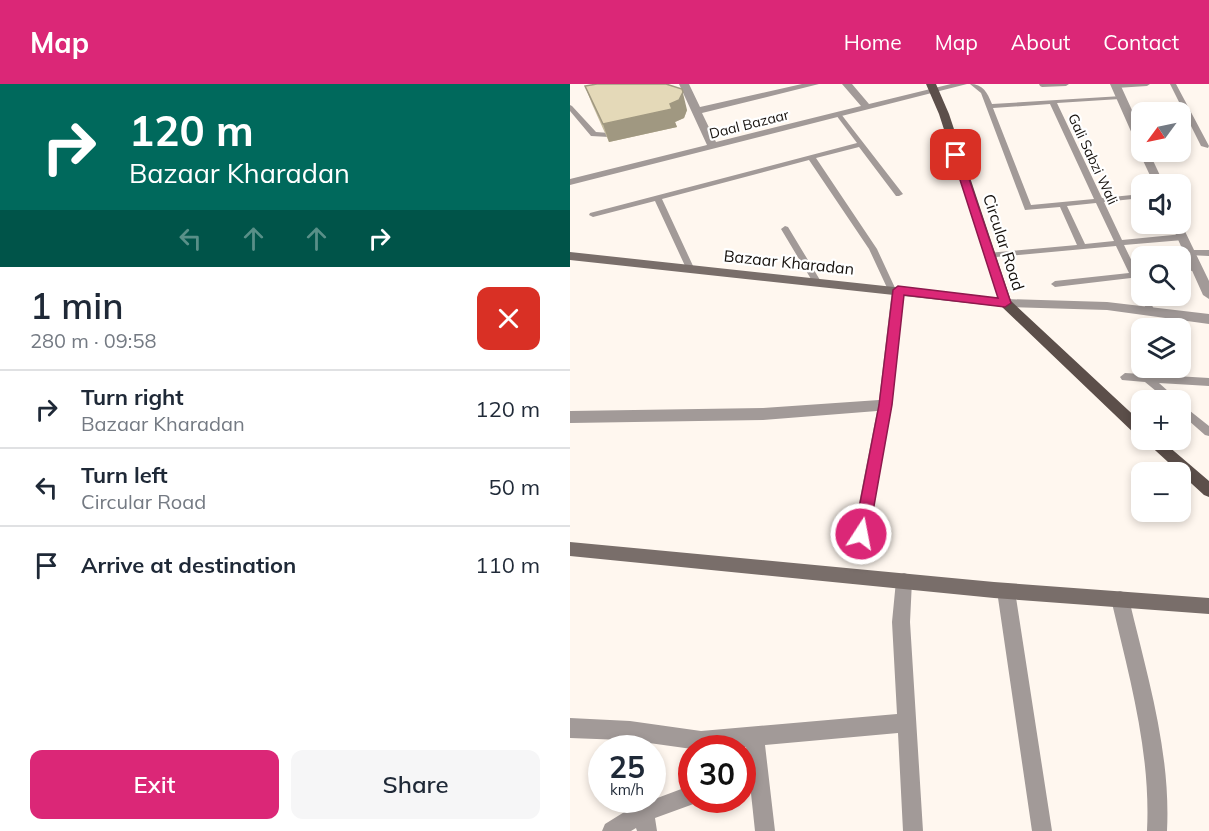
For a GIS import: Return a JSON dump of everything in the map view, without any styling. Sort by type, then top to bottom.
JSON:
[{"type":"main road","name":"Circular Road","points":[[933,88],[1005,303],[1131,422]]},
{"type":"main road","points":[[1162,450],[1209,490]]},
{"type":"street","points":[[684,84],[713,146]]},
{"type":"street","points":[[697,111],[814,84]]},
{"type":"street","points":[[847,84],[867,108]]},
{"type":"street","name":"Daal Bazaar","points":[[570,182],[867,108],[933,88],[962,84]]},
{"type":"street","points":[[1116,85],[1131,121]]},
{"type":"street","points":[[1182,234],[1188,246]]},
{"type":"street","points":[[1191,253],[1209,295]]},
{"type":"street","name":"Bazaar Kharadan","points":[[570,256],[1005,303]]},
{"type":"street","points":[[861,534],[885,405],[895,290]]},
{"type":"street","points":[[1005,303],[1107,306],[1209,319]]},
{"type":"street","points":[[570,417],[764,414],[885,405]]},
{"type":"street","points":[[570,549],[1006,591],[1209,606]]},
{"type":"street","points":[[904,581],[902,622],[913,831]]},
{"type":"street","points":[[1006,591],[1042,831]]},
{"type":"street","points":[[1120,599],[1147,720],[1160,808],[1157,831]]},
{"type":"street","points":[[756,736],[906,723]]},
{"type":"street","points":[[570,728],[606,735]]},
{"type":"street","points":[[756,797],[765,831]]},
{"type":"street","points":[[612,831],[678,801]]},
{"type":"lane","points":[[973,84],[984,92],[1028,208],[1131,197]]},
{"type":"lane","points":[[1042,85],[1066,84],[1073,100]]},
{"type":"lane","points":[[1116,85],[1147,84]]},
{"type":"lane","points":[[1173,84],[1204,146]]},
{"type":"lane","points":[[989,106],[1120,97]]},
{"type":"lane","name":"Gali Sabzi Wali","points":[[1052,101],[1097,200],[1131,265]]},
{"type":"lane","points":[[570,107],[592,132],[606,135]]},
{"type":"lane","points":[[839,115],[899,194]]},
{"type":"lane","points":[[593,215],[861,144]]},
{"type":"lane","points":[[811,158],[873,249],[895,290]]},
{"type":"lane","points":[[657,198],[690,268]]},
{"type":"lane","points":[[1062,204],[1082,246]]},
{"type":"lane","points":[[785,229],[817,282]]},
{"type":"lane","points":[[988,256],[1183,237]]},
{"type":"lane","points":[[1191,253],[1209,253]]},
{"type":"lane","points":[[1191,268],[1197,268]]},
{"type":"lane","points":[[1055,284],[1131,273]]},
{"type":"lane","name":"Gali Sabzi Wali","points":[[1148,306],[1150,311]]},
{"type":"lane","points":[[1125,377],[1131,377]]},
{"type":"lane","points":[[1147,378],[1209,382]]},
{"type":"lane","points":[[1147,378],[1161,390]]},
{"type":"lane","points":[[1191,416],[1209,432]]},
{"type":"building","points":[[666,84],[682,89],[683,92],[679,100],[670,104],[672,109],[603,124],[585,86]]},
{"type":"route","points":[[861,534],[885,405],[898,290],[1005,303],[956,155]]}]
